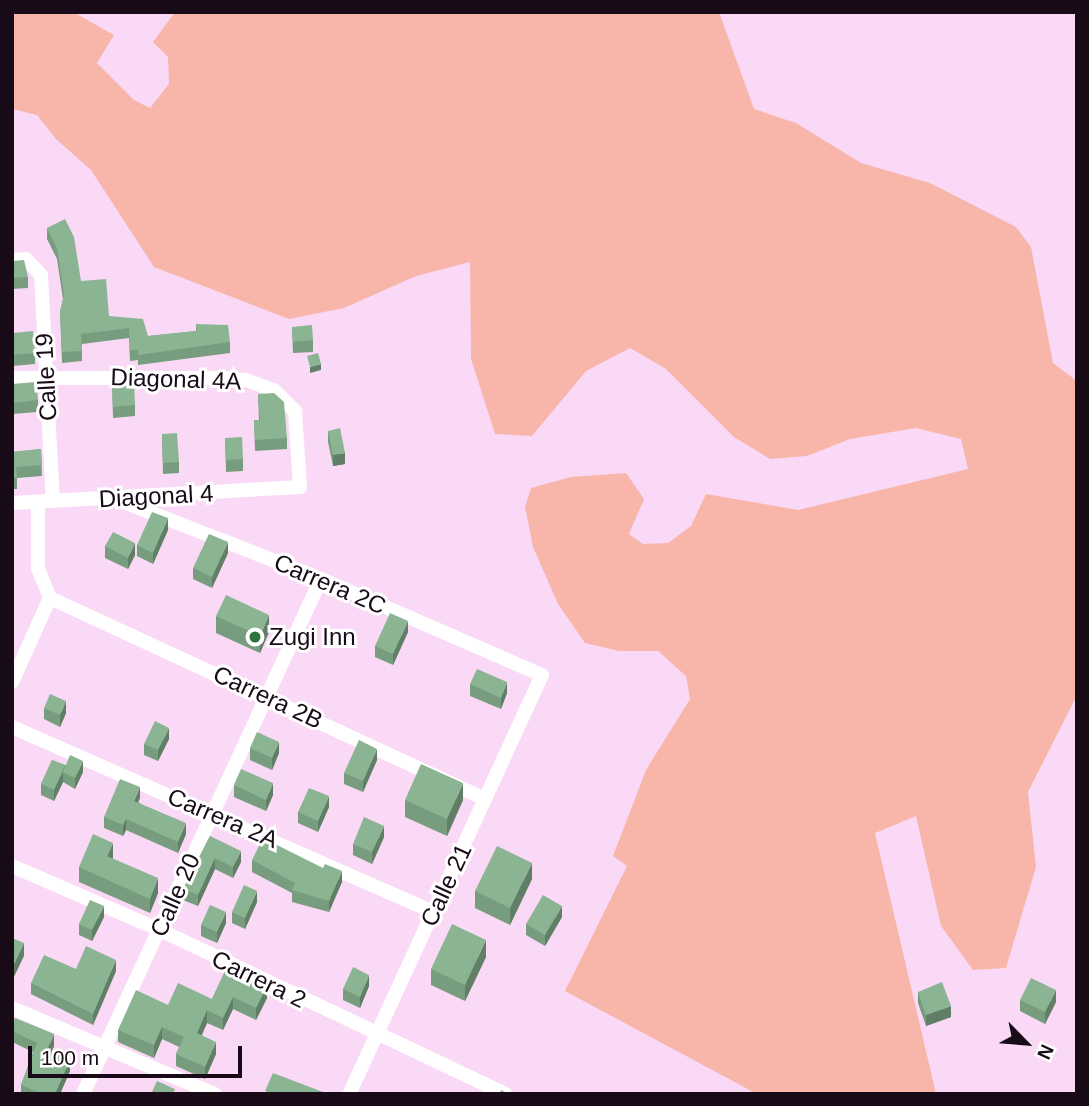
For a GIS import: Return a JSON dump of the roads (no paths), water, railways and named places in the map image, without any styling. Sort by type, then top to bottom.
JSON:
[{"type":"street","name":"Calle 19","points":[[19,260],[41,275],[46,375],[45,501],[38,569],[50,598]]},
{"type":"street","name":"Diagonal 4A","points":[[12,378],[46,375],[246,380],[274,390],[295,411],[300,487]]},
{"type":"street","name":"Diagonal 4","points":[[12,503],[300,487]]},
{"type":"street","name":"Carrera 2C","points":[[116,499],[321,579],[542,675]]},
{"type":"street","name":"Calle 20","points":[[83,1094],[265,695],[321,579]]},
{"type":"street","points":[[12,682],[50,598]]},
{"type":"street","name":"Carrera 2B","points":[[50,598],[265,695],[485,799]]},
{"type":"street","name":"Calle 21","points":[[349,1094],[542,675]]},
{"type":"street","name":"Carrera 2A","points":[[12,727],[433,912]]},
{"type":"street","name":"Carrera 2","points":[[12,866],[160,930],[376,1036],[500,1093]]},
{"type":"street","points":[[12,1008],[105,1045],[215,1094]]},
{"type":"place","name":"Zugi Inn","points":[[255,637]]}]
